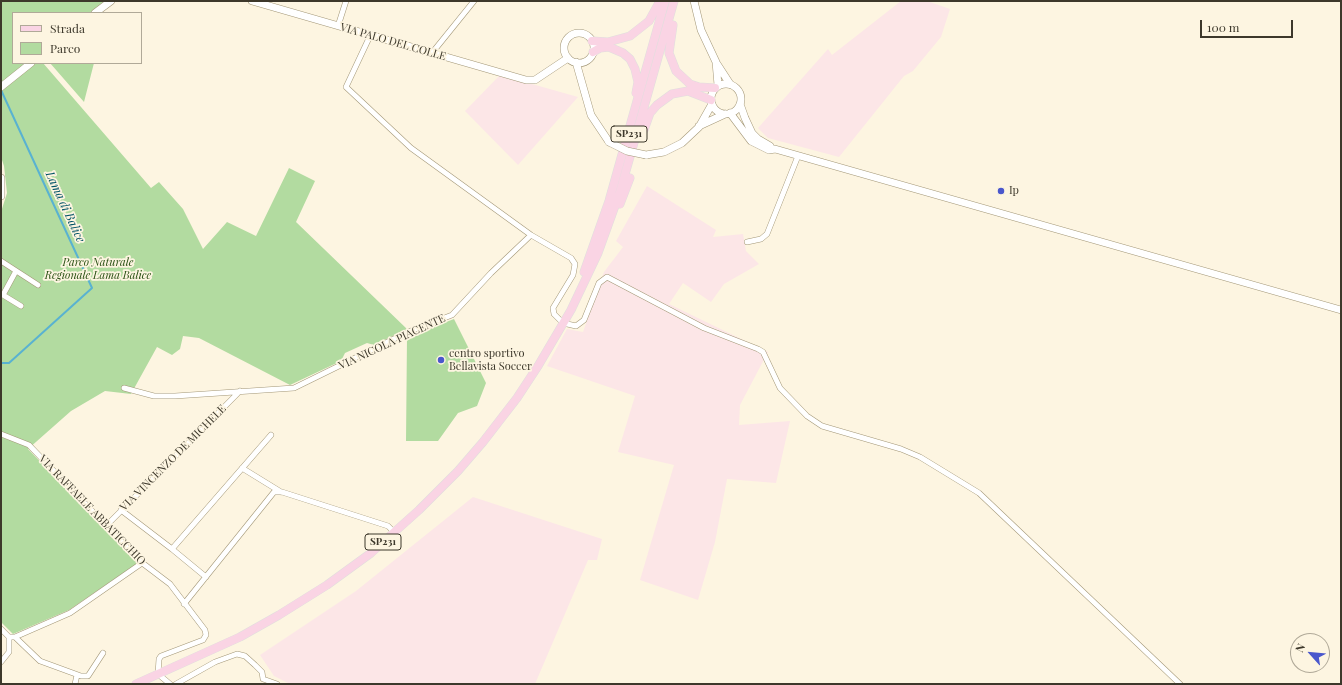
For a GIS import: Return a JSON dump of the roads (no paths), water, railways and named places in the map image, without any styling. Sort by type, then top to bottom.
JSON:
[{"type":"main road","points":[[96,12],[111,1]]},
{"type":"main road","name":"VIA PALO DEL COLLE","points":[[252,1],[526,80],[535,80],[566,55]]},
{"type":"main road","points":[[592,41],[619,41],[634,34],[649,21],[660,1]]},
{"type":"main road","name":"SP231","points":[[562,323],[592,252],[609,201],[665,1]]},
{"type":"main road","name":"SP231","points":[[136,684],[240,637],[290,609],[339,576],[395,532],[439,492],[483,442],[528,381],[581,291],[609,226],[674,1]]},
{"type":"main road","points":[[679,1],[669,45],[671,62],[682,78],[690,84],[699,87],[717,87],[730,84]]},
{"type":"main road","points":[[694,1],[701,30],[716,62],[730,84],[738,90],[741,99],[740,104],[752,133],[758,139],[775,149],[1341,310]]},
{"type":"main road","points":[[575,33],[585,34],[592,41],[593,52],[591,57],[580,62],[566,55],[564,48],[567,38],[575,33]]},
{"type":"main road","points":[[593,52],[600,48],[608,47],[623,53],[630,59],[635,69],[638,82],[609,201]]},
{"type":"main road","points":[[580,62],[582,87],[591,115],[609,142],[627,151],[646,155],[674,149],[699,126],[736,110],[740,104]]},
{"type":"main road","points":[[699,126],[717,87],[716,62]]},
{"type":"main road","points":[[1,87],[30,64]]},
{"type":"main road","points":[[609,226],[625,194],[646,121],[657,105],[672,94],[694,92],[711,102],[717,111],[727,114],[751,141],[769,150],[775,149]]},
{"type":"main road","points":[[1,178],[1,196]]},
{"type":"street","points":[[338,26],[346,1]]},
{"type":"street","points":[[432,53],[474,1]]},
{"type":"street","points":[[370,36],[346,88],[411,148],[531,235],[571,258],[575,264],[573,275],[553,308],[554,314],[562,323],[576,326],[584,320],[599,283],[607,277],[704,328],[762,352],[780,388],[807,416],[822,426],[920,456],[979,493],[1180,684]]},
{"type":"street","points":[[748,242],[761,238],[766,234],[798,156]]},
{"type":"street","name":"VIA NICOLA PIACENTE","points":[[124,388],[154,396],[175,396],[294,388],[408,332],[452,314],[491,273],[531,235]]},
{"type":"street","points":[[1,261],[38,285]]},
{"type":"street","points":[[16,270],[3,295],[21,306]]},
{"type":"street","name":"VIA VINCENZO DE MICHELE","points":[[107,525],[240,391]]},
{"type":"street","name":"VIA RAFFAELE ABBATICCHIO","points":[[1,434],[29,445],[142,563],[170,584],[205,630],[206,635],[200,642],[161,656],[158,662],[158,674]]},
{"type":"street","points":[[172,549],[271,435]]},
{"type":"street","points":[[242,468],[282,492],[388,526],[395,532]]},
{"type":"street","points":[[184,604],[274,492],[282,492]]},
{"type":"street","points":[[121,510],[206,577]]},
{"type":"street","points":[[9,637],[15,637],[70,613],[142,563]]},
{"type":"street","points":[[1,629],[9,637],[9,652],[1,662]]},
{"type":"street","points":[[15,637],[40,661],[77,675],[88,676],[103,653]]},
{"type":"street","points":[[176,684],[215,662],[237,654],[245,656],[262,672],[262,681],[277,684]]},
{"type":"street","points":[[158,674],[170,684]]},
{"type":"street","points":[[76,684],[77,675]]},
{"type":"waterway","name":"Lama di Balice","points":[[1,90],[92,288],[9,363],[1,363]]},
{"type":"place","name":"Ip","points":[[1001,191]]},
{"type":"place","name":"centro sportivo Bellavista Soccer","points":[[441,360]]},
{"type":"park label","name":"Parco Naturale Regionale Lama Balice","points":[[98,269]]}]
